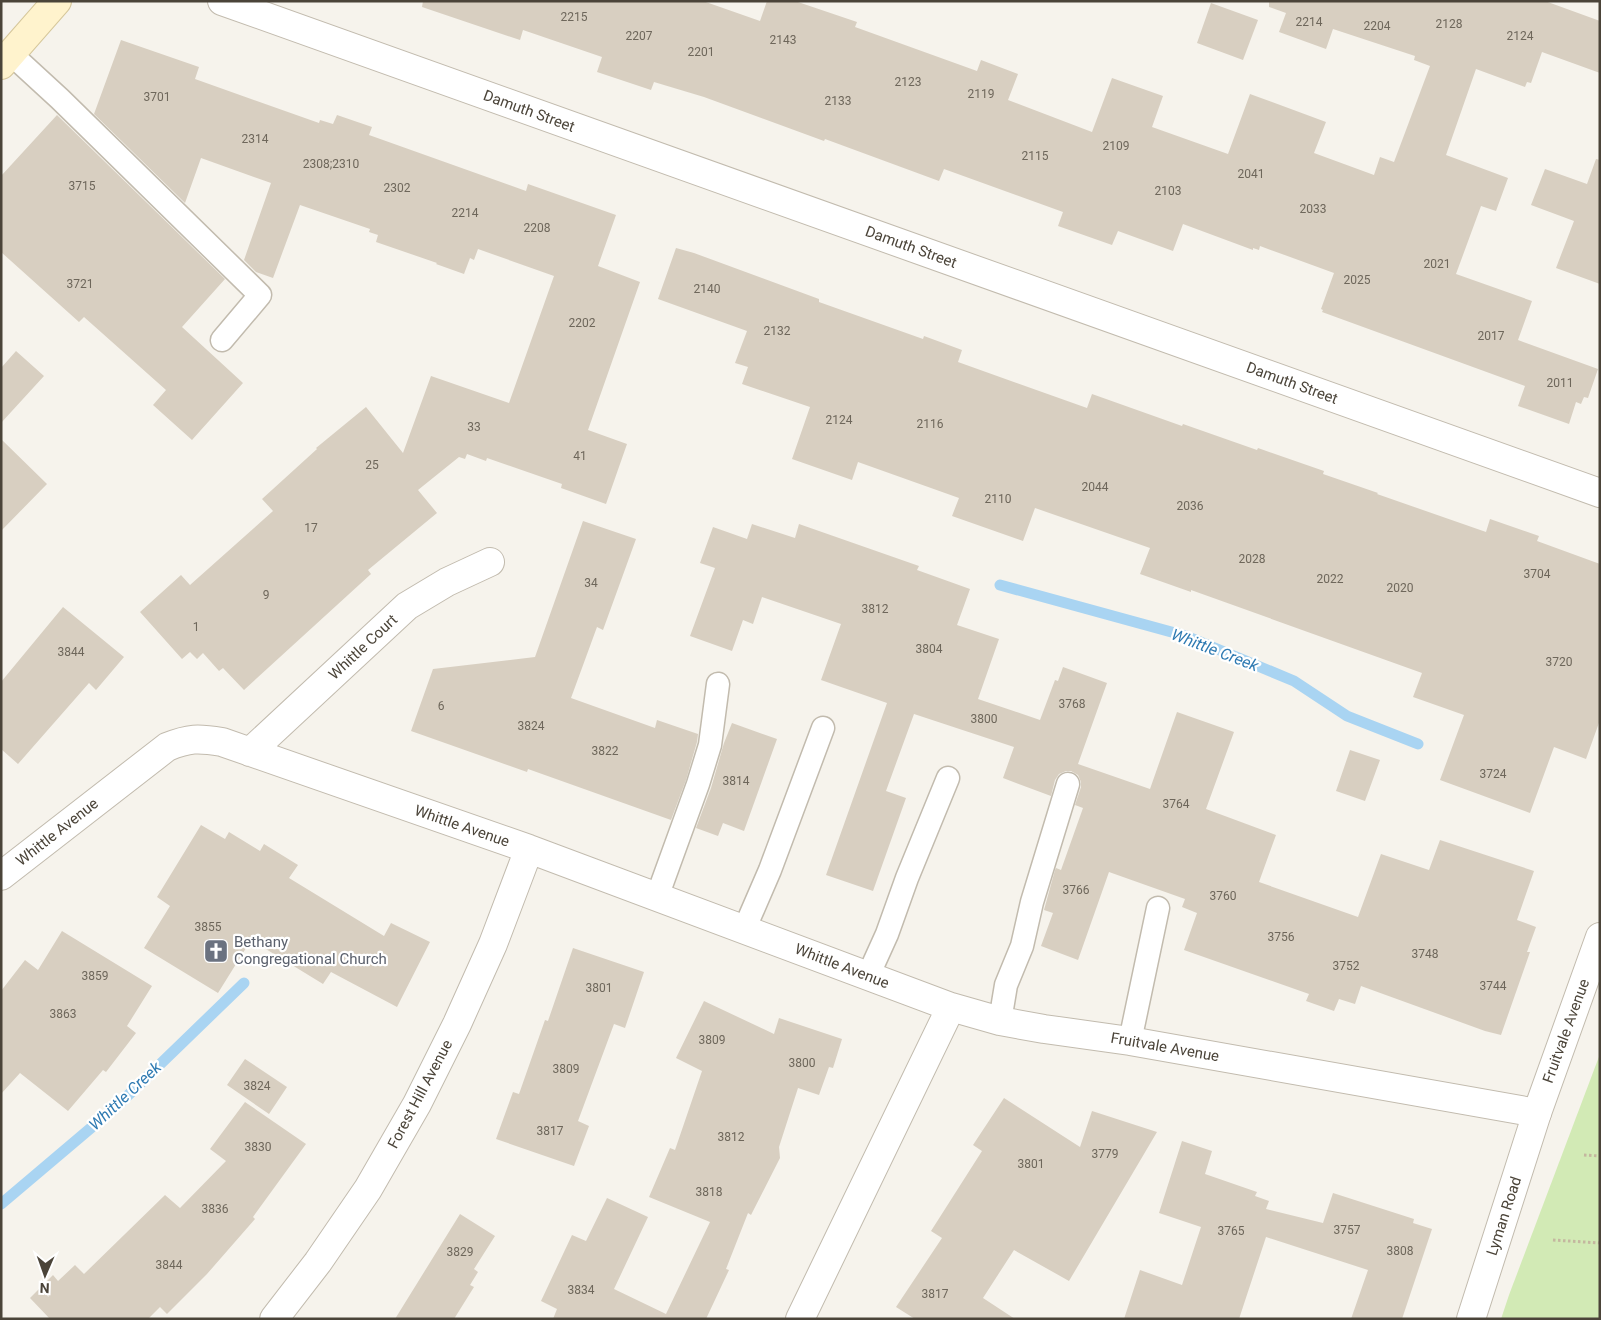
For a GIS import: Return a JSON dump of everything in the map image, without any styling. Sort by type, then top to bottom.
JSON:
[{"type":"main road","points":[[6,60],[57,1]]},
{"type":"street","name":"Damuth Street","points":[[222,1],[1600,493]]},
{"type":"street","name":"Whittle Court","points":[[250,752],[407,606],[447,582],[490,562]]},
{"type":"street","name":"Whittle Avenue","points":[[1,876],[167,747],[185,740],[203,739],[222,742],[529,849],[951,1007]]},
{"type":"street","name":"Forest Hill Avenue","points":[[274,1319],[318,1262],[368,1189],[417,1104],[457,1024],[493,944],[529,849]]},
{"type":"street","name":"Fruitvale Avenue","points":[[951,1007],[1000,1021],[1044,1029],[1130,1040],[1537,1113],[1600,937]]},
{"type":"street","points":[[800,1319],[951,1007]]},
{"type":"street","name":"Lyman Road","points":[[1471,1319],[1537,1113]]},
{"type":"lane","points":[[6,60],[60,99],[260,295],[222,340]]},
{"type":"lane","points":[[657,897],[698,784],[710,745],[718,684]]},
{"type":"lane","points":[[744,930],[770,870],[823,728]]},
{"type":"lane","points":[[868,976],[887,934],[907,878],[948,778]]},
{"type":"lane","points":[[1000,1021],[1006,984],[1022,946],[1032,902],[1068,784]]},
{"type":"lane","points":[[1130,1040],[1158,908]]},
{"type":"path","points":[[1584,1155],[1600,1156]]},
{"type":"path","points":[[1553,1240],[1600,1243]]},
{"type":"green space","points":[[1600,1054],[1600,1319],[1501,1319],[1509,1295]]},
{"type":"building","points":[[423,1],[703,1],[760,21],[767,1],[795,1],[857,22],[855,27],[977,71],[981,60],[1018,74],[1008,100],[1092,132],[1112,78],[1163,96],[1152,127],[1228,154],[1250,94],[1326,122],[1314,153],[1374,175],[1380,157],[1394,162],[1430,66],[1414,60],[1415,56],[1333,29],[1326,49],[1279,32],[1286,13],[1269,7],[1269,1],[1545,1],[1600,21],[1600,73],[1542,52],[1531,83],[1527,82],[1525,87],[1476,69],[1446,155],[1508,178],[1496,211],[1481,206],[1456,274],[1532,301],[1518,340],[1598,369],[1588,398],[1584,397],[1581,404],[1576,402],[1569,424],[1518,406],[1525,386],[1322,312],[1323,310],[1321,309],[1334,273],[1260,246],[1259,250],[1253,248],[1253,250],[1183,224],[1173,251],[1118,231],[1112,245],[1058,226],[1063,212],[944,169],[939,181],[704,97],[654,82],[651,90],[597,72],[602,57],[523,30],[520,40],[422,7]]},
{"type":"building","points":[[1211,3],[1258,20],[1243,60],[1197,43]]},
{"type":"building","points":[[121,40],[199,67],[195,79],[319,123],[320,120],[333,124],[337,115],[372,127],[369,135],[526,191],[528,184],[616,215],[598,266],[640,282],[588,430],[627,444],[606,504],[561,488],[562,484],[487,458],[486,461],[467,454],[465,459],[459,457],[418,490],[437,513],[368,570],[371,574],[244,690],[223,668],[219,671],[203,653],[197,659],[190,652],[182,659],[140,612],[181,575],[190,585],[273,511],[262,499],[316,448],[366,407],[403,453],[431,376],[509,403],[554,276],[478,249],[474,260],[470,258],[464,274],[376,242],[378,235],[369,232],[370,229],[300,205],[273,278],[256,272],[244,260],[271,183],[201,158],[185,203],[94,114]]},
{"type":"building","points":[[57,115],[225,279],[182,327],[243,383],[192,440],[153,405],[166,390],[84,317],[79,322],[1,252],[1,176]]},
{"type":"building","points":[[1596,159],[1600,160],[1600,284],[1556,268],[1574,221],[1531,205],[1545,169],[1587,184]]},
{"type":"building","points":[[676,248],[819,299],[819,302],[923,339],[924,336],[962,350],[958,362],[1087,408],[1092,394],[1182,426],[1183,424],[1324,471],[1323,474],[1486,532],[1490,519],[1539,536],[1537,541],[1600,564],[1600,720],[1586,759],[1554,747],[1530,813],[1440,780],[1464,715],[1413,697],[1422,673],[1191,590],[1191,592],[1140,574],[1150,548],[1035,508],[1023,541],[952,516],[959,498],[858,462],[852,480],[792,459],[810,407],[742,384],[748,367],[735,363],[747,331],[658,299]]},
{"type":"building","points":[[16,351],[44,376],[1,423],[1,368]]},
{"type":"building","points":[[1,439],[47,484],[1,531]]},
{"type":"building","points":[[583,521],[636,539],[603,630],[597,627],[571,698],[655,728],[657,720],[698,734],[686,780],[671,820],[528,769],[527,772],[411,731],[433,669],[535,657]]},
{"type":"building","points":[[752,524],[795,538],[799,524],[919,566],[917,570],[970,589],[957,625],[999,639],[978,699],[1040,720],[1055,680],[1058,681],[1063,667],[1107,683],[1078,764],[1150,789],[1177,712],[1234,732],[1206,809],[1276,835],[1259,882],[1358,917],[1381,854],[1429,870],[1440,840],[1534,871],[1517,920],[1536,927],[1527,952],[1530,952],[1501,1035],[1485,1031],[1361,986],[1355,1004],[1339,999],[1334,1011],[1306,1001],[1309,994],[1184,950],[1197,913],[1182,907],[1185,899],[1109,872],[1078,960],[1041,946],[1053,913],[1044,910],[1055,870],[1056,868],[1061,870],[1083,808],[1075,805],[1081,787],[1078,775],[1071,771],[1059,774],[1055,780],[1051,796],[1003,778],[1014,747],[914,714],[886,791],[906,798],[873,891],[826,875],[887,703],[821,680],[841,624],[762,597],[753,624],[743,620],[732,651],[690,636],[715,568],[700,563],[713,527],[747,539]]},
{"type":"building","points":[[63,607],[124,657],[96,690],[89,683],[18,764],[1,749],[1,682]]},
{"type":"building","points":[[732,723],[777,739],[744,831],[723,823],[718,836],[696,828]]},
{"type":"building","points":[[1350,750],[1380,760],[1365,801],[1336,791]]},
{"type":"building","points":[[201,825],[225,839],[229,832],[260,851],[264,844],[298,865],[289,878],[384,936],[391,923],[430,942],[397,1007],[331,972],[323,984],[251,940],[218,993],[144,948],[170,906],[157,897]]},
{"type":"building","points":[[62,931],[152,986],[127,1026],[136,1033],[106,1072],[103,1070],[68,1111],[20,1073],[1,1094],[1,991],[25,960],[38,970]]},
{"type":"building","points":[[573,948],[644,972],[625,1028],[614,1024],[578,1121],[589,1126],[574,1166],[496,1139],[513,1092],[519,1094],[545,1020],[548,1021]]},
{"type":"building","points":[[704,1001],[774,1034],[779,1018],[842,1039],[833,1068],[829,1067],[819,1095],[798,1088],[779,1147],[780,1158],[751,1215],[748,1213],[726,1269],[729,1270],[706,1319],[553,1319],[557,1309],[541,1301],[572,1235],[586,1241],[607,1198],[648,1217],[614,1289],[666,1314],[710,1222],[649,1197],[670,1148],[675,1150],[702,1071],[676,1058]]},
{"type":"building","points":[[245,1059],[287,1087],[269,1114],[227,1085]]},
{"type":"building","points":[[1004,1098],[1080,1147],[1092,1111],[1157,1132],[1069,1281],[1014,1250],[983,1298],[1015,1319],[915,1319],[896,1307],[942,1238],[931,1231],[982,1151],[973,1145]]},
{"type":"building","points":[[245,1102],[306,1144],[253,1217],[255,1219],[207,1274],[167,1314],[160,1307],[148,1319],[50,1319],[30,1298],[53,1275],[58,1281],[75,1265],[84,1274],[165,1195],[180,1208],[226,1161],[210,1149]]},
{"type":"building","points":[[1182,1141],[1212,1151],[1205,1174],[1257,1192],[1255,1196],[1269,1201],[1266,1209],[1323,1223],[1333,1193],[1414,1219],[1413,1223],[1432,1229],[1402,1319],[1351,1319],[1368,1270],[1266,1237],[1239,1319],[1124,1319],[1140,1270],[1182,1285],[1201,1227],[1159,1213]]},
{"type":"building","points":[[460,1214],[495,1236],[474,1269],[478,1272],[470,1285],[474,1287],[454,1319],[395,1319]]},
{"type":"waterway","name":"Whittle Creek","points":[[1000,585],[1186,636],[1294,681],[1347,716],[1418,744]]},
{"type":"waterway","name":"Whittle Creek","points":[[1,1204],[118,1105],[244,983]]},
{"type":"place","name":"Bethany Congregational Church","points":[[216,951]]}]
